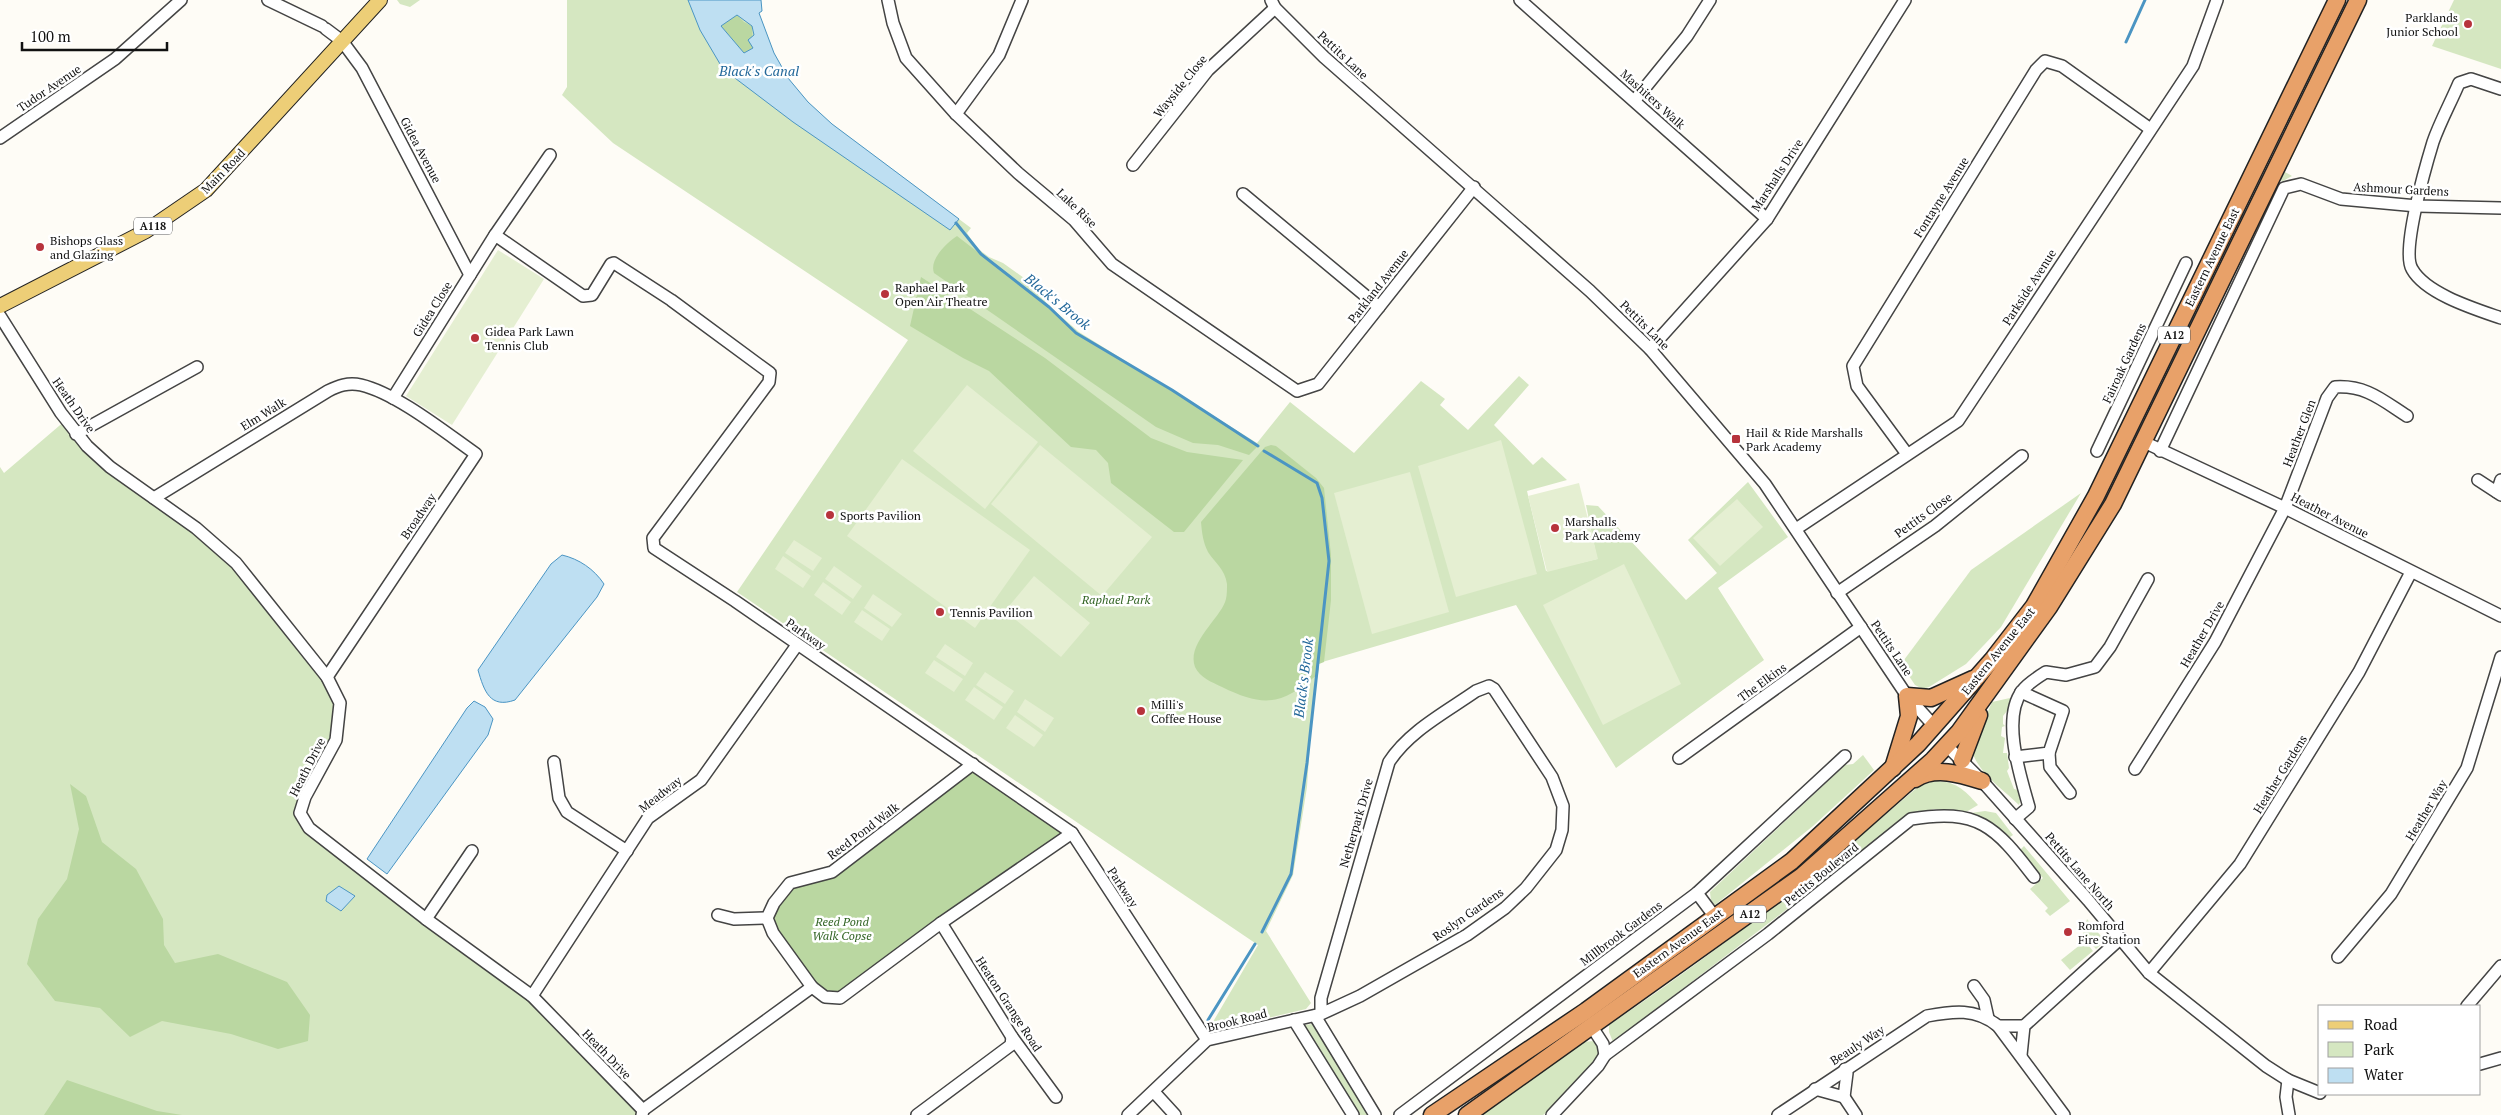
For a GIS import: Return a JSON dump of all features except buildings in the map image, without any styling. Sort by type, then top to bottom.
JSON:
[{"type":"highway","name":"Eastern Avenue East","points":[[1432,1115],[1586,1011],[1792,861],[1892,770],[1935,727],[1978,678],[2034,606],[2096,496],[2337,0]]},
{"type":"highway","name":"Eastern Avenue East","points":[[1467,1115],[1802,876],[1947,746],[1985,699],[2092,541],[2144,442],[2358,0]]},
{"type":"highway","points":[[1892,770],[1909,716],[1907,696],[1931,698],[1978,678]]},
{"type":"highway","points":[[1962,760],[1985,699]]},
{"type":"highway","points":[[1935,727],[1947,746]]},
{"type":"highway","points":[[1899,790],[1922,775],[1931,772],[1962,775],[1982,781]]},
{"type":"main road","name":"Main Road","points":[[0,306],[146,231],[206,190],[380,0]]},
{"type":"street","name":"Tudor Avenue","points":[[0,138],[115,59],[181,0]]},
{"type":"street","name":"Gidea Avenue","points":[[268,0],[324,28],[342,41],[362,68],[470,274]]},
{"type":"street","name":"Lake Rise","points":[[888,0],[893,23],[906,58],[956,114],[1018,173],[1074,220],[1112,264],[1297,391]]},
{"type":"street","points":[[956,114],[999,55],[1022,0]]},
{"type":"street","name":"Mashiters Walk","points":[[1521,0],[1767,219]]},
{"type":"street","points":[[1635,100],[1687,36],[1710,0]]},
{"type":"street","name":"Marshalls Drive","points":[[1650,349],[1767,219],[1905,0]]},
{"type":"street","name":"Parkside Avenue","points":[[1796,529],[1958,421],[2149,128],[2193,66],[2217,0]]},
{"type":"street","name":"Wayside Close","points":[[1133,166],[1208,70],[1273,4]]},
{"type":"street","name":"Pettits Lane","points":[[1273,4],[1324,58],[1405,130],[1474,187],[1590,291],[1650,349],[1735,446],[1796,529],[1907,696],[1935,727]]},
{"type":"street","name":"Fontayne Avenue","points":[[1907,454],[1857,386],[1853,366],[2036,70],[2045,61],[2062,66],[2149,128]]},
{"type":"street","points":[[2501,89],[2471,79],[2459,82],[2434,141],[2411,229],[2410,255],[2410,268],[2418,278],[2455,302],[2501,318]]},
{"type":"street","name":"Gidea Close","points":[[393,398],[495,235],[550,155]]},
{"type":"street","name":"Ashmour Gardens","points":[[2160,450],[2284,188],[2301,184],[2341,199],[2417,206],[2501,208]]},
{"type":"street","name":"Parkland Avenue","points":[[1297,391],[1318,384],[1474,187]]},
{"type":"street","points":[[1243,194],[1380,307]]},
{"type":"street","name":"Parkway","points":[[495,235],[583,296],[592,295],[611,264],[614,263],[671,300],[770,373],[769,382],[653,538],[653,545],[657,551],[735,601],[1072,833],[1207,1040]]},
{"type":"street","name":"Fairoak Gardens","points":[[2097,451],[2186,263]]},
{"type":"street","points":[[2175,287],[2193,296]]},
{"type":"street","name":"Heath Drive","points":[[0,316],[23,356],[76,434],[110,467],[196,528],[236,563],[327,676],[340,702],[336,740],[305,797],[300,813],[309,828],[426,919],[532,996],[643,1112]]},
{"type":"street","points":[[76,434],[197,367]]},
{"type":"street","name":"Elm Walk","points":[[154,498],[328,391],[343,384],[361,385],[393,398]]},
{"type":"street","name":"Heather Glen","points":[[2285,508],[2327,398],[2335,387],[2367,390],[2407,416]]},
{"type":"street","name":"Broadway","points":[[327,676],[476,454],[393,398]]},
{"type":"street","points":[[2110,424],[2127,432]]},
{"type":"street","name":"Heather Avenue","points":[[2144,442],[2285,508],[2501,616]]},
{"type":"street","name":"Pettits Close","points":[[1837,593],[1935,526],[2022,456]]},
{"type":"street","points":[[2478,480],[2499,494],[2501,480]]},
{"type":"street","name":"Heather Drive","points":[[2135,769],[2215,642],[2285,508]]},
{"type":"street","name":"Heather Gardens","points":[[2149,973],[2240,864],[2360,672],[2411,572]]},
{"type":"street","points":[[2015,819],[2030,807],[2015,757],[2013,721],[2021,692],[2031,682],[2046,672],[2066,675],[2095,667],[2110,646],[2148,579]]},
{"type":"street","name":"The Elkins","points":[[1679,758],[1861,627]]},
{"type":"street","name":"Meadway","points":[[532,996],[648,818],[701,780],[797,645]]},
{"type":"street","name":"Heather Way","points":[[2338,957],[2391,894],[2467,768],[2501,657]]},
{"type":"street","name":"Roslyn Gardens","points":[[1318,1015],[1360,996],[1434,954],[1497,914],[1526,888],[1556,850],[1564,818],[1563,806],[1558,791],[1528,739],[1497,693],[1489,686]]},
{"type":"street","name":"Netherpark Drive","points":[[1318,1015],[1321,998],[1389,762],[1408,738],[1476,691],[1489,686]]},
{"type":"street","points":[[2021,692],[2063,711],[2048,753],[2050,767],[2070,793]]},
{"type":"street","name":"Pettits Lane North","points":[[1947,746],[1982,781],[2088,900],[2149,973],[2266,1066],[2288,1080],[2318,1092]]},
{"type":"street","points":[[2015,757],[2048,753]]},
{"type":"street","name":"Millbrook Gardens","points":[[1400,1115],[1697,893],[1845,756]]},
{"type":"street","points":[[554,762],[559,798],[567,812],[627,851]]},
{"type":"street","name":"Reed Pond Walk","points":[[767,918],[774,903],[790,883],[832,872],[972,764]]},
{"type":"street","name":"Pettits Boulevard","points":[[1555,1114],[1605,1055],[1768,934],[1911,819],[1939,814],[1970,818],[1988,826],[2012,848],[2034,877]]},
{"type":"street","points":[[2012,848],[2027,832]]},
{"type":"street","points":[[718,915],[734,919],[767,918],[773,933],[812,987],[825,997],[840,998],[941,923],[1072,833]]},
{"type":"street","points":[[426,919],[472,851]]},
{"type":"street","points":[[1697,893],[1715,917]]},
{"type":"street","name":"Heaton Grange Road","points":[[941,923],[1012,1036],[1056,1097]]},
{"type":"street","points":[[2021,1054],[2024,1026],[2120,939]]},
{"type":"street","points":[[2468,1005],[2501,966]]},
{"type":"street","points":[[1974,986],[1984,1000],[1988,1018],[1998,1026],[2021,1054],[2064,1115]]},
{"type":"street","points":[[643,1112],[812,987]]},
{"type":"street","name":"Beauly Way","points":[[1778,1115],[1844,1069],[1927,1016],[1956,1010],[1988,1018]]},
{"type":"street","points":[[1318,1015],[1375,1115]]},
{"type":"street","name":"Brook Road","points":[[1128,1115],[1207,1040],[1318,1015]]},
{"type":"street","points":[[1294,1020],[1353,1115]]},
{"type":"street","points":[[1592,1026],[1603,1044],[1605,1055]]},
{"type":"street","points":[[1998,1026],[2024,1026]]},
{"type":"street","points":[[917,1115],[1010,1045],[1012,1036]]},
{"type":"street","points":[[2481,1064],[2501,1058]]},
{"type":"street","points":[[1844,1069],[1847,1073],[1844,1097]]},
{"type":"street","points":[[2288,1080],[2286,1097],[2289,1115]]},
{"type":"street","points":[[1816,1089],[1844,1097],[1856,1115]]},
{"type":"street","points":[[1154,1092],[1175,1115]]},
{"type":"green space","points":[[397,0],[420,0],[410,7],[400,4]]},
{"type":"green space","name":"Raphael Park","points":[[567,0],[761,0],[762,11],[759,13],[774,53],[788,78],[808,102],[832,124],[971,228],[967,233],[977,248],[989,257],[1003,263],[1031,283],[1049,306],[1079,332],[1257,443],[1290,402],[1354,453],[1421,381],[1445,399],[1440,405],[1468,430],[1519,376],[1529,385],[1494,425],[1533,465],[1542,457],[1567,480],[1527,491],[1546,571],[1597,559],[1586,505],[1598,506],[1686,600],[1717,573],[1688,540],[1748,482],[1788,537],[1718,588],[1764,660],[1616,768],[1516,605],[1319,663],[1311,727],[1307,787],[1293,875],[1266,931],[1311,1003],[1306,1009],[1213,1031],[1210,1027],[1258,945],[737,592],[908,340],[613,143],[562,95],[567,87]]},
{"type":"green space","name":"Parklands Junior School","points":[[2454,0],[2501,0],[2501,69],[2432,46]]},
{"type":"green space","points":[[737,15],[744,22],[752,26],[753,48],[744,53],[721,26]]},
{"type":"green space","points":[[2351,34],[2285,172],[2292,176],[2283,181],[2279,180],[2347,36]]},
{"type":"green space","points":[[957,236],[1049,307],[1076,333],[1172,390],[1258,446],[1249,455],[1218,445],[1193,443],[1156,427],[934,273],[933,268],[936,257]]},
{"type":"green space","name":"Gidea Park Lawn Tennis Club","points":[[498,250],[544,279],[452,425],[406,396]]},
{"type":"green space","points":[[921,277],[1045,358],[1151,438],[1187,452],[1243,460],[1184,532],[1174,532],[1111,483],[1108,463],[1096,450],[1071,447],[989,371],[963,358],[910,326]]},
{"type":"green space","points":[[967,385],[1038,442],[985,509],[913,451]]},
{"type":"green space","points":[[66,420],[110,467],[236,563],[340,703],[336,740],[300,813],[309,828],[532,996],[642,1115],[0,1115],[0,467],[4,473]]},
{"type":"green space","points":[[1501,440],[1537,574],[1456,597],[1418,466]]},
{"type":"green space","points":[[1040,445],[1152,537],[1102,596],[991,504]]},
{"type":"green space","points":[[1276,446],[1316,478],[1324,488],[1331,555],[1331,600],[1324,662],[1319,664],[1318,674],[1294,692],[1273,700],[1262,700],[1237,694],[1207,679],[1197,671],[1194,658],[1195,649],[1223,606],[1227,591],[1224,574],[1205,545],[1201,522],[1265,447]]},
{"type":"green space","points":[[902,459],[1030,550],[975,628],[847,536]]},
{"type":"green space","points":[[1410,472],[1449,612],[1372,634],[1334,493]]},
{"type":"green space","points":[[1579,483],[1598,559],[1547,572],[1528,496]]},
{"type":"green space","points":[[2081,493],[2001,627],[1966,664],[1929,687],[1923,689],[1915,685],[1901,664],[1971,570]]},
{"type":"green space","points":[[1737,499],[1763,527],[1720,566],[1693,538]]},
{"type":"green space","points":[[794,540],[822,558],[813,571],[785,553]]},
{"type":"green space","points":[[783,556],[811,576],[803,588],[775,569]]},
{"type":"green space","points":[[1624,564],[1681,684],[1603,725],[1543,605]]},
{"type":"green space","points":[[834,566],[862,586],[853,599],[825,579]]},
{"type":"green space","points":[[1034,576],[1090,623],[1061,657],[1005,611]]},
{"type":"green space","points":[[823,582],[851,602],[842,615],[814,595]]},
{"type":"green space","points":[[873,594],[902,614],[892,627],[864,608]]},
{"type":"green space","points":[[862,610],[890,629],[882,641],[854,622]]},
{"type":"green space","points":[[945,644],[973,663],[965,676],[936,657]]},
{"type":"green space","points":[[934,660],[963,679],[954,692],[925,673]]},
{"type":"green space","points":[[985,672],[1014,691],[1005,704],[976,685]]},
{"type":"green space","points":[[974,687],[1003,707],[994,720],[965,700]]},
{"type":"green space","points":[[2010,698],[2014,702],[2003,716],[2003,724],[2005,726],[2002,727],[2001,736],[2005,738],[2003,753],[2007,753],[2009,768],[2007,771],[2014,789],[2018,790],[2021,799],[2019,805],[1978,765],[1972,749],[1992,702]]},
{"type":"green space","points":[[1025,699],[1054,718],[1045,732],[1017,712]]},
{"type":"green space","points":[[1015,715],[1043,735],[1034,747],[1006,728]]},
{"type":"green space","points":[[1863,755],[1874,770],[1813,826],[1715,905],[1711,901],[1710,892],[1845,765],[1853,764]]},
{"type":"green space","name":"Reed Pond Walk Copse","points":[[973,764],[1072,833],[857,987],[825,997],[767,918],[790,883],[832,872]]},
{"type":"green space","points":[[1934,781],[1948,782],[1959,787],[1978,805],[1966,812],[1934,809],[1909,816],[1613,1042],[1609,1032],[1609,1025],[1689,969],[1767,910],[1919,786]]},
{"type":"green space","points":[[70,784],[86,796],[102,842],[136,869],[163,919],[164,945],[175,963],[218,954],[287,982],[310,1015],[308,1041],[278,1049],[231,1034],[162,1021],[130,1037],[100,1008],[55,1001],[27,964],[38,919],[67,879],[79,829]]},
{"type":"green space","points":[[1985,811],[1996,813],[2013,835],[2004,837],[1971,813]]},
{"type":"green space","points":[[2024,846],[2070,901],[2050,916],[2045,911],[2048,908],[2030,889],[2043,878],[2021,856],[2019,851]]},
{"type":"green space","points":[[2087,919],[2105,941],[2096,949],[2083,934]]},
{"type":"green space","points":[[2085,941],[2093,951],[2070,970],[2061,960]]},
{"type":"green space","points":[[1312,1024],[1372,1115],[1358,1115],[1302,1030],[1305,1025]]},
{"type":"green space","points":[[1594,1041],[1599,1049],[1597,1058],[1556,1106],[1543,1115],[1480,1115],[1582,1042]]},
{"type":"green space","points":[[67,1080],[157,1111],[182,1115],[44,1115]]},
{"type":"water","name":"Black's Canal","points":[[688,0],[761,0],[762,11],[759,13],[774,53],[788,78],[808,102],[832,124],[959,219],[950,230],[793,122],[723,69],[700,30]],"holes":[[[737,15],[752,26],[754,35],[748,40],[753,48],[744,53],[721,26]]]},
{"type":"water","points":[[562,555],[586,565],[604,584],[597,597],[515,700],[500,702],[494,700],[486,691],[478,670],[551,564]]},
{"type":"water","points":[[474,701],[485,707],[493,719],[488,735],[387,874],[367,859],[467,708]]},
{"type":"water","points":[[339,886],[355,896],[341,911],[326,901],[327,895]]},
{"type":"waterway","points":[[2126,42],[2145,0]]},
{"type":"waterway","name":"Black's Brook","points":[[956,223],[981,254],[1049,307],[1076,333],[1172,390],[1258,446]]},
{"type":"waterway","name":"Black's Brook","points":[[1262,932],[1291,874],[1307,763],[1329,561],[1322,498],[1317,483],[1264,451]]},
{"type":"waterway","name":"Black's Brook","points":[[1208,1020],[1255,944]]},
{"type":"place","name":"Parklands Junior School","points":[[2468,24]]},
{"type":"place","name":"Bishops Glass and Glazing","points":[[40,247]]},
{"type":"place","name":"Raphael Park Open Air Theatre","points":[[885,294]]},
{"type":"place","name":"Gidea Park Lawn Tennis Club","points":[[475,338]]},
{"type":"place","name":"Hail & Ride Marshalls Park Academy","points":[[1736,439]]},
{"type":"place","name":"Sports Pavilion","points":[[830,515]]},
{"type":"place","name":"Marshalls Park Academy","points":[[1555,528]]},
{"type":"place","name":"Tennis Pavilion","points":[[940,612]]},
{"type":"place","name":"Milli's Coffee House","points":[[1141,711]]},
{"type":"place","name":"Romford Fire Station","points":[[2068,932]]}]
